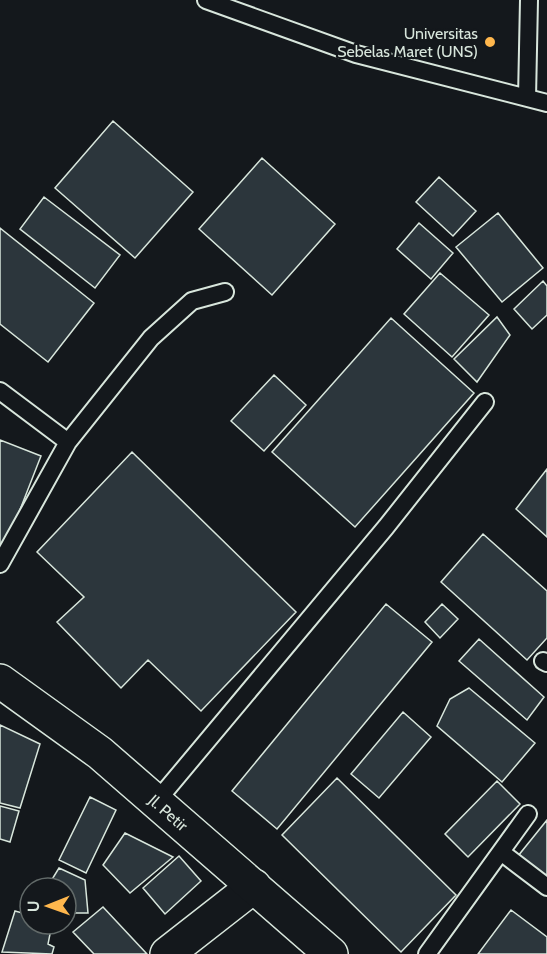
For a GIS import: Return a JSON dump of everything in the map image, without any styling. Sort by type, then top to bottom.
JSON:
[{"type":"main road","name":"Jl. Petir","points":[[0,681],[100,753],[331,954]]},
{"type":"main road","points":[[167,954],[254,886]]},
{"type":"lane","points":[[206,0],[356,54],[547,104]]},
{"type":"lane","points":[[527,98],[529,0]]},
{"type":"lane","points":[[0,564],[68,442],[151,338],[192,301],[225,292]]},
{"type":"lane","points":[[0,391],[68,442]]},
{"type":"lane","points":[[156,802],[386,527],[485,402]]},
{"type":"lane","points":[[427,954],[528,814]]},
{"type":"lane","points":[[501,852],[547,887]]},
{"type":"building","points":[[113,121],[193,192],[135,258],[55,188]]},
{"type":"building","points":[[262,158],[335,224],[272,295],[199,229]]},
{"type":"building","points":[[439,177],[476,211],[453,236],[416,202]]},
{"type":"building","points":[[44,197],[120,255],[95,288],[20,229]]},
{"type":"building","points":[[498,213],[543,268],[502,302],[456,247]]},
{"type":"building","points":[[419,223],[453,253],[431,279],[397,249]]},
{"type":"building","points":[[0,228],[94,303],[48,362],[0,324]]},
{"type":"building","points":[[440,273],[489,315],[452,357],[404,314]]},
{"type":"building","points":[[543,281],[547,286],[547,315],[532,329],[514,309]]},
{"type":"building","points":[[497,317],[510,335],[477,382],[454,359]]},
{"type":"building","points":[[391,318],[474,393],[355,527],[272,452]]},
{"type":"building","points":[[274,375],[306,405],[264,451],[231,421]]},
{"type":"building","points":[[0,440],[41,456],[0,561]]},
{"type":"building","points":[[132,452],[296,612],[201,711],[148,660],[121,688],[57,622],[84,597],[37,552]]},
{"type":"building","points":[[547,469],[547,537],[516,509]]},
{"type":"building","points":[[483,534],[547,591],[547,638],[527,660],[441,582]]},
{"type":"building","points":[[386,604],[432,642],[277,829],[232,791]]},
{"type":"building","points":[[442,604],[458,619],[440,638],[425,622]]},
{"type":"building","points":[[479,639],[544,697],[527,720],[459,661]]},
{"type":"building","points":[[469,688],[535,743],[502,782],[437,726],[450,699]]},
{"type":"building","points":[[403,712],[431,737],[379,798],[351,774]]},
{"type":"building","points":[[0,725],[40,744],[20,808],[0,803]]},
{"type":"building","points":[[337,778],[456,895],[401,952],[282,835]]},
{"type":"building","points":[[497,781],[520,804],[468,857],[445,834]]},
{"type":"building","points":[[90,797],[116,810],[86,873],[59,860]]},
{"type":"building","points":[[0,806],[19,811],[10,842],[0,839]]},
{"type":"building","points":[[547,820],[547,879],[518,856]]},
{"type":"building","points":[[125,833],[173,857],[130,893],[103,865]]},
{"type":"building","points":[[179,856],[201,881],[165,914],[143,888]]},
{"type":"building","points":[[59,868],[76,876],[54,876]]},
{"type":"building","points":[[78,877],[85,880],[88,913],[78,913]]},
{"type":"building","points":[[103,907],[147,954],[94,954],[77,936],[78,928]]},
{"type":"building","points":[[511,910],[547,937],[547,954],[478,954]]},
{"type":"building","points":[[15,911],[18,912],[18,936],[50,936],[48,944],[54,947],[52,954],[2,952]]},
{"type":"place","name":"Universitas Sebelas Maret (UNS)","points":[[490,42]]}]
